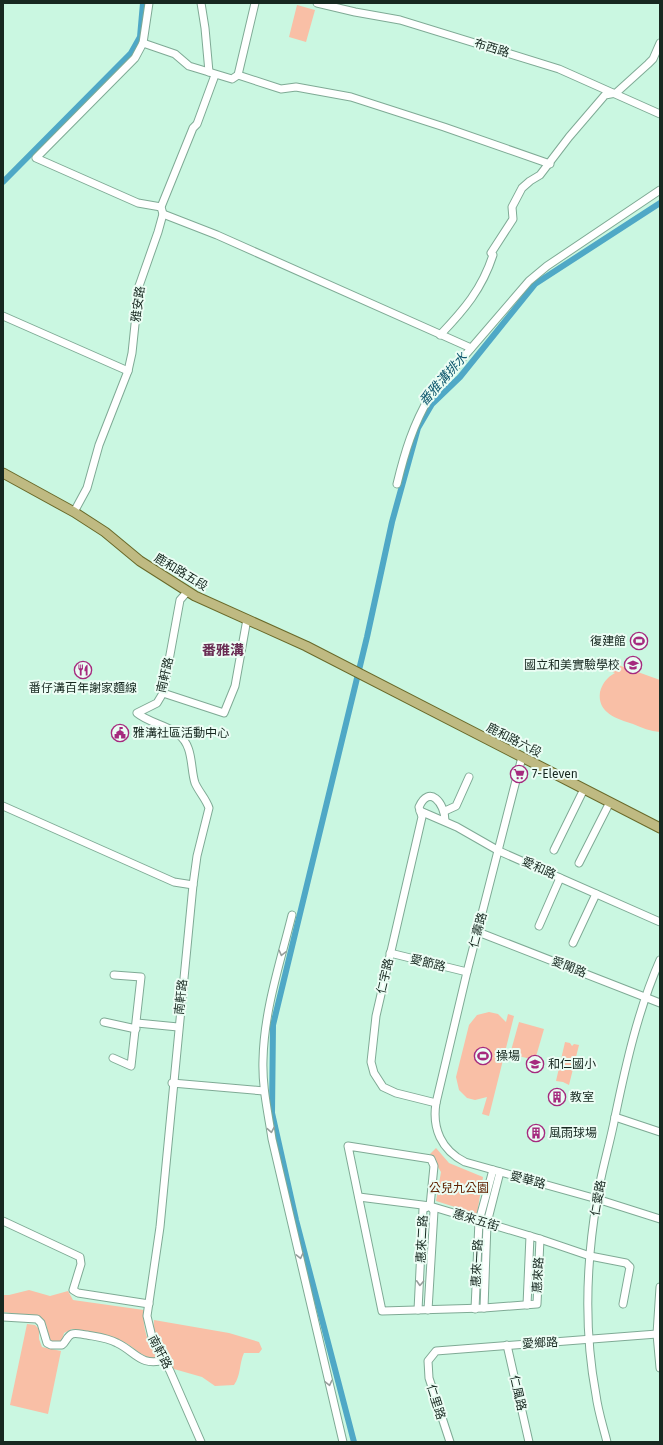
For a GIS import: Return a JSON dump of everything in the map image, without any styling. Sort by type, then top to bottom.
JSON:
[{"type":"main road","name":"鹿和路五段","points":[[3,473],[74,512],[105,532],[140,562],[187,592],[306,646],[358,672]]},
{"type":"main road","name":"鹿和路六段","points":[[358,672],[367,678],[660,828]]},
{"type":"street","points":[[149,3],[143,43],[126,69],[36,158],[138,203],[162,210],[471,348]]},
{"type":"street","name":"雅安路","points":[[74,512],[87,488],[99,444],[128,371],[132,353],[139,286],[162,210],[193,128],[197,124],[212,73],[201,3]]},
{"type":"street","points":[[143,43],[175,54],[189,66],[232,79],[238,75],[255,3]]},
{"type":"street","name":"布西路","points":[[317,3],[407,22],[559,69],[616,93],[660,114]]},
{"type":"street","points":[[440,335],[469,304],[489,268],[493,255],[491,253],[513,219],[512,207],[522,188],[530,180],[540,175],[550,164],[569,137],[605,95],[616,93],[653,59],[660,43]]},
{"type":"street","points":[[238,75],[281,89],[296,87],[351,97],[444,127],[550,164]]},
{"type":"street","points":[[397,484],[407,443],[430,396],[538,273],[660,190]]},
{"type":"street","points":[[3,316],[128,371]]},
{"type":"street","name":"南軒路","points":[[187,592],[180,600],[163,693],[157,703],[137,713],[144,719],[165,725],[180,736],[189,751],[195,782],[209,808],[197,856],[193,885],[172,1082],[160,1227],[147,1316],[149,1330],[165,1360],[201,1442]]},
{"type":"street","points":[[163,693],[224,714],[235,686],[247,619]]},
{"type":"street","name":"仁壽路","points":[[436,1103],[466,972],[478,932],[522,757]]},
{"type":"street","points":[[445,811],[456,806],[469,777]]},
{"type":"street","points":[[554,850],[584,789]]},
{"type":"street","points":[[420,811],[419,807],[422,801],[427,797],[433,798],[439,801],[445,811],[445,821]]},
{"type":"street","points":[[579,863],[610,802]]},
{"type":"street","points":[[3,806],[174,882],[193,885]]},
{"type":"street","name":"愛和路","points":[[420,811],[445,821],[499,851],[660,922]]},
{"type":"street","name":"仁宇路","points":[[420,811],[422,818],[376,1016],[371,1050],[374,1073],[379,1083],[389,1090],[408,1097],[436,1103]]},
{"type":"street","points":[[540,926],[560,878]]},
{"type":"street","points":[[573,943],[596,894]]},
{"type":"street","points":[[292,916],[265,1024],[263,1060],[264,1091],[272,1139],[343,1442]]},
{"type":"street","name":"愛聞路","points":[[478,932],[660,1003]]},
{"type":"street","name":"愛節路","points":[[390,953],[466,972]]},
{"type":"street","name":"仁愛路","points":[[607,1442],[596,1396],[589,1341],[588,1294],[590,1256],[597,1199],[615,1117],[645,997],[660,960]]},
{"type":"street","points":[[113,1058],[131,1066],[137,1026],[141,978],[114,975]]},
{"type":"street","points":[[104,1022],[137,1026],[178,1027]]},
{"type":"street","points":[[172,1082],[264,1091]]},
{"type":"street","name":"愛華路","points":[[436,1103],[434,1113],[437,1130],[447,1149],[465,1162],[597,1199],[660,1219]]},
{"type":"street","points":[[615,1117],[660,1132]]},
{"type":"street","points":[[430,1206],[434,1166],[431,1159],[348,1146],[382,1311],[475,1309],[527,1305]]},
{"type":"street","name":"惠來一路","points":[[475,1309],[479,1221],[493,1170]]},
{"type":"street","name":"惠來一路","points":[[484,1308],[487,1223],[500,1172]]},
{"type":"street","name":"惠來五街","points":[[358,1197],[430,1206],[540,1239],[590,1256],[628,1264],[629,1272],[623,1304]]},
{"type":"street","name":"惠來二路","points":[[418,1310],[423,1209],[430,1206],[434,1211],[428,1310]]},
{"type":"street","points":[[3,1221],[80,1257],[81,1264],[73,1290],[149,1304]]},
{"type":"street","name":"惠來路","points":[[530,1236],[527,1305],[537,1304],[540,1239]]},
{"type":"street","points":[[660,1287],[657,1334],[660,1368]]},
{"type":"street","points":[[3,1317],[37,1319],[41,1323],[47,1343],[51,1345],[62,1345],[69,1336],[78,1333],[108,1339],[125,1347],[135,1357],[142,1360],[158,1362],[165,1360]]},
{"type":"street","name":"愛鄉路","points":[[428,1360],[436,1351],[507,1345],[589,1341],[657,1334]]},
{"type":"street","name":"仁風路","points":[[507,1345],[529,1442]]},
{"type":"street","name":"仁里路","points":[[428,1360],[429,1378],[450,1442]]},
{"type":"green space","points":[[297,5],[315,10],[306,42],[289,37]]},
{"type":"green space","points":[[610,662],[660,680],[660,732],[646,729],[621,720],[609,714],[605,710],[600,699],[600,692],[605,681],[615,673],[607,670]]},
{"type":"green space","points":[[489,1012],[498,1014],[506,1022],[508,1014],[514,1016],[489,1116],[482,1114],[487,1097],[475,1100],[467,1098],[459,1090],[456,1077],[469,1025],[477,1015]]},
{"type":"green space","points":[[519,1022],[544,1029],[535,1060],[510,1054]]},
{"type":"green space","points":[[565,1042],[570,1043],[572,1046],[574,1044],[579,1045],[569,1085],[556,1081]]},
{"type":"green space","name":"公兒九公園","points":[[436,1148],[449,1163],[483,1177],[477,1214],[436,1201],[441,1172],[430,1154]]},
{"type":"green space","points":[[29,1290],[50,1296],[68,1291],[73,1300],[144,1310],[146,1335],[157,1358],[151,1358],[142,1354],[126,1343],[115,1339],[72,1329],[64,1333],[62,1340],[57,1343],[50,1341],[46,1324],[40,1317],[3,1312],[3,1295]]},
{"type":"green space","points":[[154,1320],[229,1333],[259,1342],[262,1349],[259,1353],[244,1353],[238,1377],[234,1385],[215,1386],[202,1377],[174,1369],[153,1334]]},
{"type":"green space","points":[[27,1324],[35,1325],[39,1329],[39,1339],[42,1347],[61,1351],[48,1414],[10,1405]]},
{"type":"waterway","points":[[3,182],[131,53],[140,37],[143,3]]},
{"type":"waterway","name":"番雅溝排水","points":[[354,1442],[296,1220],[272,1113],[273,1025],[367,637],[392,522],[418,428],[432,404],[460,377],[535,284],[660,203]]},
{"type":"place","name":"復建館","points":[[639,641]]},
{"type":"place","name":"國立和美實驗學校","points":[[633,665]]},
{"type":"place","name":"番仔溝百年謝家麵線","points":[[83,670]]},
{"type":"place","name":"雅溝社區活動中心","points":[[120,733]]},
{"type":"place","name":"7-Eleven","points":[[519,774]]},
{"type":"place","name":"操場","points":[[483,1056]]},
{"type":"place","name":"和仁國小","points":[[535,1064]]},
{"type":"place","name":"教室","points":[[557,1097]]},
{"type":"place","name":"風雨球場","points":[[536,1133]]},
{"type":"district","name":"番雅溝","points":[[223,650]]}]
